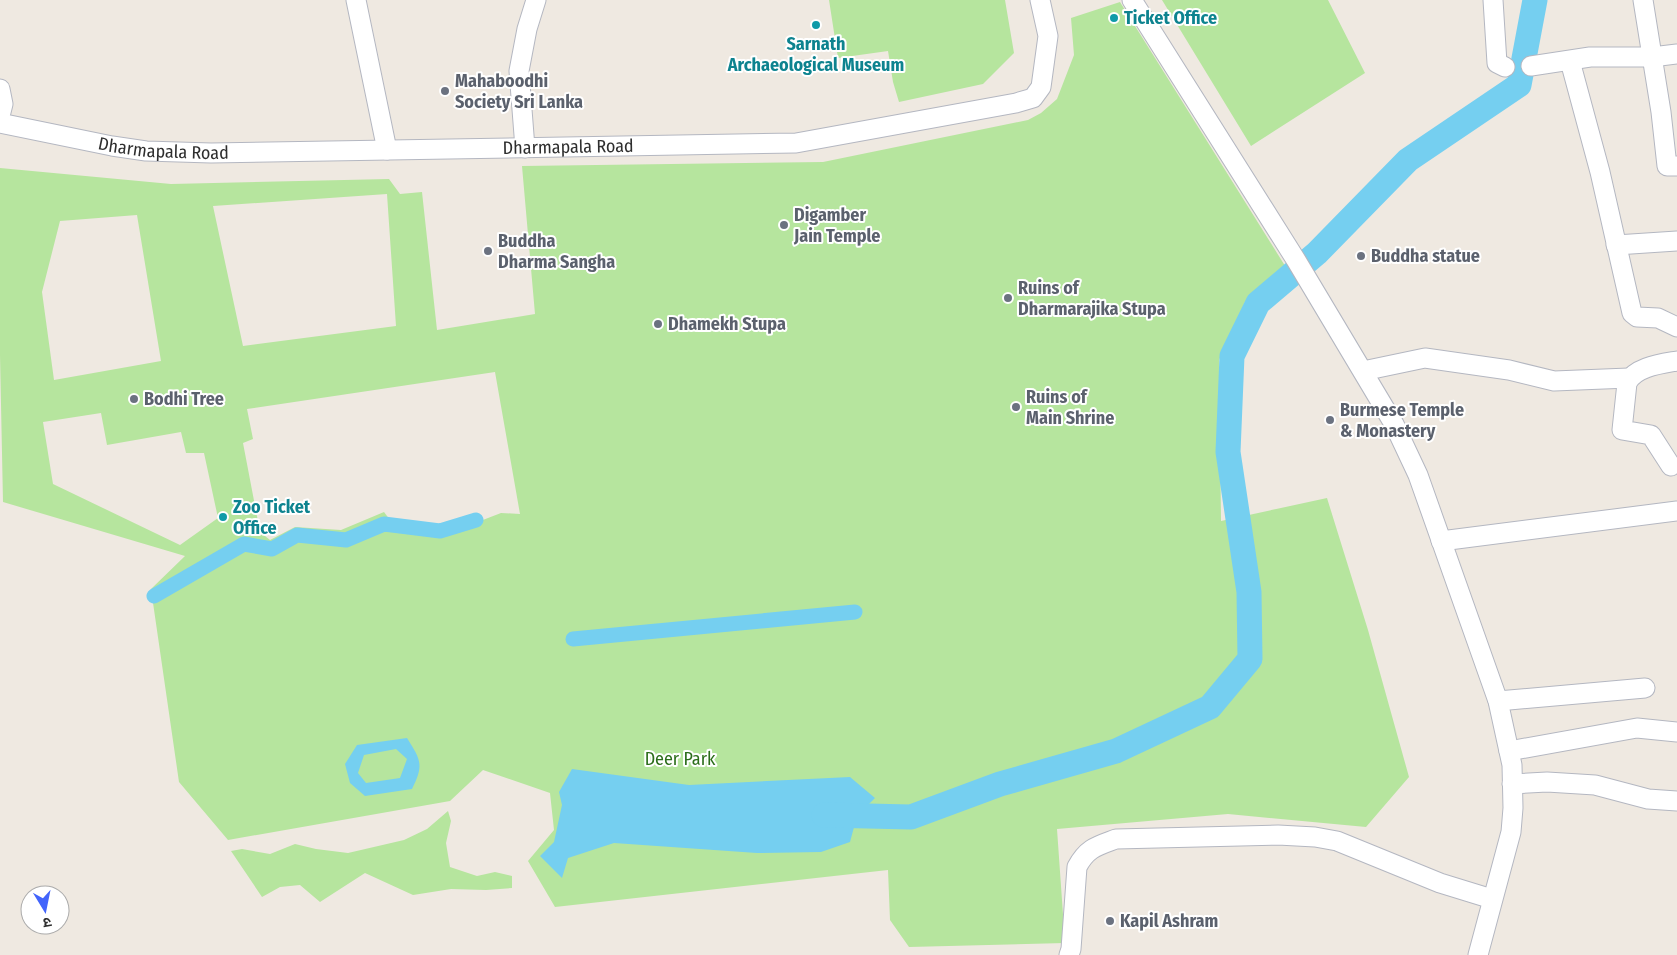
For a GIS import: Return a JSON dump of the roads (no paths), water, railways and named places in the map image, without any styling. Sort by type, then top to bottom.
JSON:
[{"type":"street","points":[[356,0],[387,150]]},
{"type":"street","points":[[526,148],[519,71],[527,29],[536,0]]},
{"type":"street","name":"Dharmapala Road","points":[[0,123],[93,143],[146,151],[211,154],[796,143],[1016,103],[1033,98],[1042,87],[1048,36],[1040,0]]},
{"type":"street","points":[[1132,0],[1296,260],[1394,424],[1418,475],[1498,701],[1512,765],[1513,808],[1511,832],[1478,955]]},
{"type":"street","points":[[1493,0],[1497,63],[1505,67]]},
{"type":"street","points":[[1643,0],[1661,112],[1667,166],[1677,166]]},
{"type":"street","points":[[1531,66],[1570,61],[1590,56],[1652,57],[1677,54]]},
{"type":"street","points":[[1570,61],[1600,172],[1632,314],[1637,317],[1658,318],[1677,328]]},
{"type":"street","points":[[0,89],[3,104],[0,116]]},
{"type":"street","points":[[1616,245],[1677,241]]},
{"type":"street","points":[[1362,371],[1425,358],[1509,370],[1554,381],[1629,378],[1639,371],[1677,361]]},
{"type":"street","points":[[1629,378],[1622,430],[1651,435],[1671,466]]},
{"type":"street","points":[[1441,541],[1677,511]]},
{"type":"street","points":[[1498,701],[1645,688]]},
{"type":"street","points":[[1509,750],[1638,728],[1677,732]]},
{"type":"street","points":[[1512,784],[1547,782],[1595,785],[1648,798],[1677,802]]},
{"type":"street","points":[[1069,955],[1077,867],[1082,858],[1092,848],[1116,839],[1315,837],[1337,841],[1440,883],[1492,899]]},
{"type":"water","points":[[407,738],[418,757],[419,763],[418,774],[412,789],[365,796],[350,783],[345,764],[357,745]],"holes":[[[396,749],[407,759],[400,778],[366,783],[358,773],[364,755]]]},
{"type":"water","points":[[572,769],[689,785],[850,777],[875,798],[857,816],[850,842],[821,852],[757,853],[614,843],[568,858],[562,878],[540,856],[554,842],[562,805],[559,792]]},
{"type":"waterway","points":[[824,815],[911,817],[1000,784],[1116,751],[1210,707],[1250,659],[1249,592],[1228,452],[1232,356],[1258,303],[1317,253],[1408,160],[1519,85],[1535,0]]},
{"type":"waterway","points":[[154,596],[244,544],[272,549],[297,535],[346,540],[384,524],[440,531],[476,520]]},
{"type":"waterway","points":[[573,639],[855,612]]},
{"type":"place","name":"Ticket Office","points":[[1114,18]]},
{"type":"place","name":"Sarnath Archaeological Museum","points":[[816,25]]},
{"type":"place","name":"Mahaboodhi Society Sri Lanka","points":[[445,91]]},
{"type":"place","name":"Digamber Jain Temple","points":[[784,225]]},
{"type":"place","name":"Buddha Dharma Sangha","points":[[488,251]]},
{"type":"place","name":"Buddha statue","points":[[1361,256]]},
{"type":"place","name":"Ruins of Dharmarajika Stupa","points":[[1008,298]]},
{"type":"place","name":"Dhamekh Stupa","points":[[658,324]]},
{"type":"place","name":"Bodhi Tree","points":[[134,399]]},
{"type":"place","name":"Ruins of Main Shrine","points":[[1016,407]]},
{"type":"place","name":"Burmese Temple & Monastery","points":[[1330,420]]},
{"type":"place","name":"Zoo Ticket Office","points":[[223,517]]},
{"type":"place","name":"Kapil Ashram","points":[[1110,921]]},
{"type":"park label","name":"Deer Park","points":[[680,759]]}]
